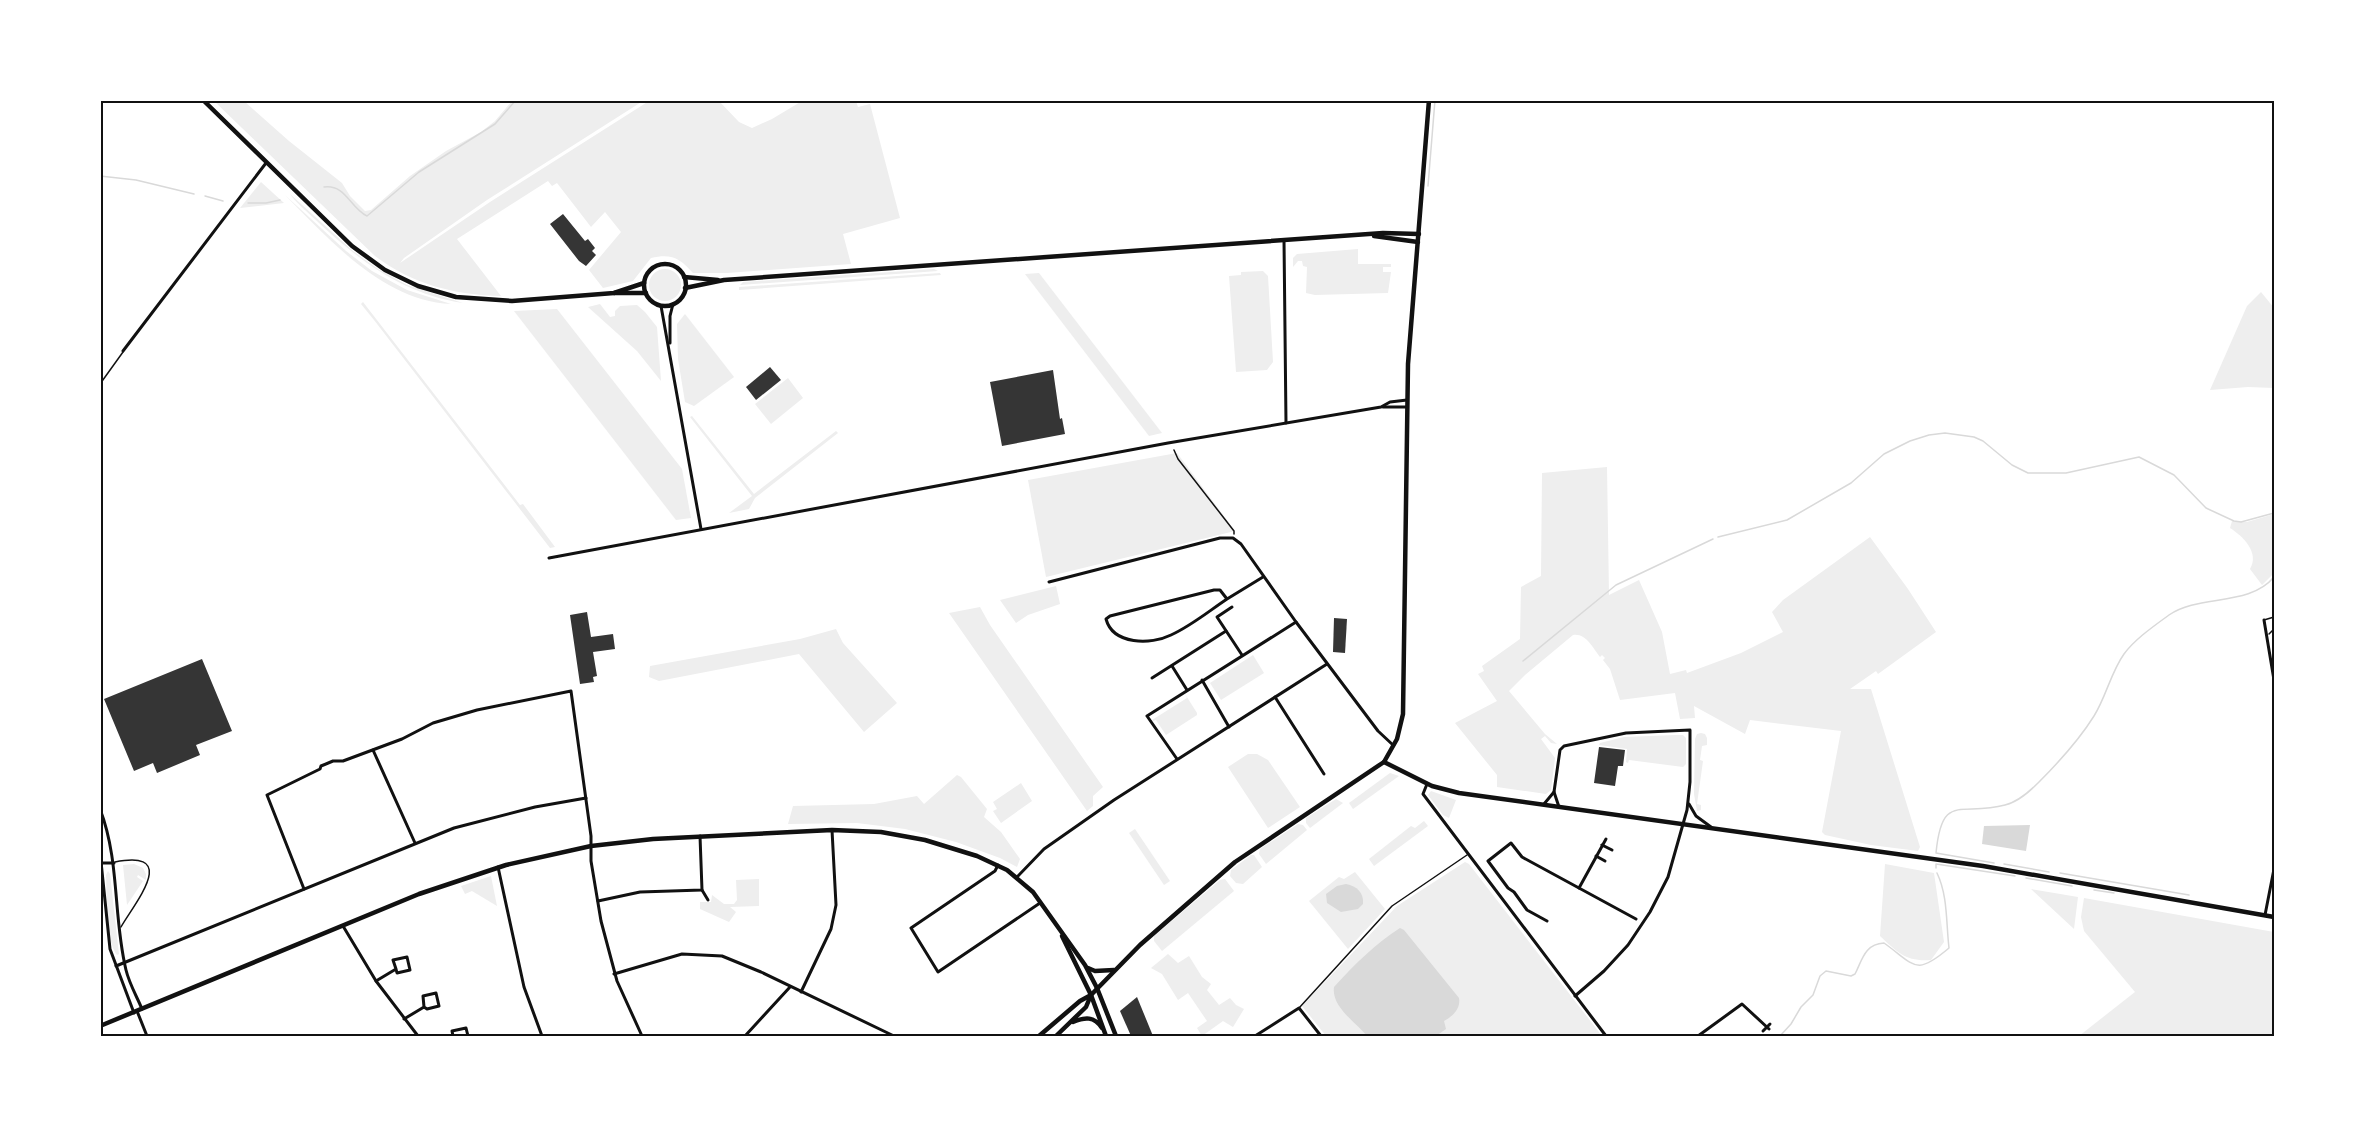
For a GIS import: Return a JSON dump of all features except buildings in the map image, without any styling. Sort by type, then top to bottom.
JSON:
[{"type":"main road","points":[[203,100],[230,129],[268,162],[357,250],[385,270],[418,286],[456,297],[521,300],[614,292],[644,283]]},
{"type":"main road","points":[[1056,1036],[1086,1007],[1091,995],[1114,970],[1235,862],[1384,762],[1394,746],[1403,714],[1407,400],[1411,323],[1430,100]]},
{"type":"main road","points":[[685,288],[724,280],[1383,233],[1419,234]]},
{"type":"main road","points":[[1372,235],[1418,242]]},
{"type":"main road","points":[[662,264],[677,268],[684,277],[685,288],[681,298],[674,304],[661,306],[650,300],[646,293],[644,283],[648,272],[662,264]]},
{"type":"main road","points":[[684,277],[724,280]]},
{"type":"main road","points":[[614,292],[619,294],[646,293]]},
{"type":"main road","points":[[1384,762],[1427,784],[1459,793],[1983,866],[2274,917]]},
{"type":"main road","points":[[100,1026],[420,894],[498,867],[591,846],[700,836],[832,830],[881,832],[925,840],[960,850],[998,865],[1017,877],[1040,903],[1087,967],[1116,1036]]},
{"type":"main road","points":[[1061,933],[1091,995],[1106,1036]]},
{"type":"main road","points":[[1087,967],[1096,971],[1114,970]]},
{"type":"main road","points":[[1039,1036],[1080,1001],[1091,995]]},
{"type":"main road","points":[[1071,1024],[1083,1018],[1089,1018],[1099,1023],[1104,1030]]},
{"type":"street","points":[[123,351],[268,162]]},
{"type":"street","points":[[1284,240],[1286,423]]},
{"type":"street","points":[[670,354],[670,316],[674,304]]},
{"type":"street","points":[[661,306],[701,529]]},
{"type":"street","points":[[1381,407],[1390,402],[1407,400]]},
{"type":"street","points":[[549,558],[1286,423],[1381,407],[1407,407]]},
{"type":"street","points":[[1049,582],[1220,538],[1233,538],[1241,544],[1296,622],[1384,738],[1394,746]]},
{"type":"street","points":[[1227,599],[1220,590],[1214,590],[1110,616],[1106,619],[1122,639],[1151,640],[1170,636],[1263,577]]},
{"type":"street","points":[[1232,607],[1217,617],[1242,656]]},
{"type":"street","points":[[2264,620],[2274,680]]},
{"type":"street","points":[[1177,759],[1147,716],[1296,622]]},
{"type":"street","points":[[1152,678],[1226,631]]},
{"type":"street","points":[[1017,877],[1044,849],[1177,759],[1327,664]]},
{"type":"street","points":[[1172,666],[1187,690]]},
{"type":"street","points":[[1202,680],[1229,727]]},
{"type":"street","points":[[304,889],[267,795],[300,780],[320,769],[321,766],[374,750],[433,723],[477,710],[572,692],[598,901],[614,974],[642,1036]]},
{"type":"street","points":[[1275,697],[1324,774]]},
{"type":"street","points":[[1559,807],[1554,792],[1560,750],[1564,746],[1626,733],[1690,730],[1688,803],[1668,876],[1644,923],[1613,962],[1575,996]]},
{"type":"street","points":[[374,750],[415,843]]},
{"type":"street","points":[[1427,784],[1423,794],[1606,1036]]},
{"type":"street","points":[[1543,804],[1554,792]]},
{"type":"street","points":[[116,966],[454,828],[586,798]]},
{"type":"street","points":[[1688,803],[1696,816],[1713,828]]},
{"type":"street","points":[[100,809],[111,842],[124,962],[147,1036]]},
{"type":"street","points":[[801,992],[831,929],[836,905],[832,830]]},
{"type":"street","points":[[700,836],[702,890],[708,900]]},
{"type":"street","points":[[1579,888],[1605,839]]},
{"type":"street","points":[[1547,921],[1527,910],[1488,861],[1511,843],[1522,857],[1636,919]]},
{"type":"street","points":[[1602,845],[1611,850]]},
{"type":"street","points":[[100,852],[107,935],[116,966],[138,1011]]},
{"type":"street","points":[[1596,856],[1605,861]]},
{"type":"street","points":[[102,863],[114,862]]},
{"type":"street","points":[[998,865],[995,871],[911,928],[938,972],[1040,903]]},
{"type":"street","points":[[498,867],[524,987],[542,1036]]},
{"type":"street","points":[[2265,915],[2274,869]]},
{"type":"street","points":[[598,901],[640,892],[702,890]]},
{"type":"street","points":[[343,926],[376,981],[418,1036]]},
{"type":"street","points":[[614,974],[682,954],[712,954],[733,960],[894,1036]]},
{"type":"street","points":[[406,957],[410,970],[397,973],[396,969],[393,960],[406,957]]},
{"type":"street","points":[[376,981],[396,969]]},
{"type":"street","points":[[745,1036],[790,987]]},
{"type":"street","points":[[404,1019],[424,1007],[427,1009],[440,1006],[436,993],[423,996],[424,1007]]},
{"type":"street","points":[[1698,1036],[1742,1004],[1768,1028]]},
{"type":"street","points":[[1255,1036],[1299,1008],[1321,1036]]},
{"type":"street","points":[[1763,1031],[1770,1024]]},
{"type":"street","points":[[453,1036],[452,1031],[466,1028],[468,1036]]},
{"type":"street","points":[[883,1036],[886,1033]]},
{"type":"lane","points":[[100,384],[123,351]]},
{"type":"lane","points":[[2264,620],[2274,617]]},
{"type":"lane","points":[[2266,637],[2274,628]]},
{"type":"lane","points":[[1299,1008],[1392,906],[1468,855]]},
{"type":"lane","points":[[114,862],[139,861],[147,867],[150,874],[148,884],[121,927]]},
{"type":"path","points":[[1174,450],[1178,459],[1234,531],[1233,538]]},
{"type":"shaded area","points":[[214,101],[244,101],[342,183],[350,196],[365,211],[371,210],[410,176],[446,151],[481,132],[495,121],[512,101],[643,101],[487,200],[400,263],[490,202],[649,101],[719,101],[739,122],[752,128],[802,101],[856,101],[858,107],[870,104],[900,218],[843,234],[851,264],[727,273],[693,273],[675,258],[664,256],[651,258],[633,281],[603,288],[589,270],[621,232],[605,212],[591,227],[557,183],[552,186],[548,181],[457,239],[501,296],[467,293],[419,281],[375,256]]},
{"type":"shaded area","points":[[261,182],[284,203],[240,208]]},
{"type":"shaded area","points":[[290,194],[353,251],[378,269],[407,285],[463,303],[422,292],[385,275],[335,238]]},
{"type":"shaded area","points":[[285,195],[346,251],[372,271],[407,290],[451,304],[426,300],[403,292],[380,280],[320,231]]},
{"type":"shaded area","points":[[1358,249],[1358,264],[1391,264],[1391,267],[1383,267],[1383,272],[1391,272],[1388,293],[1315,295],[1306,293],[1307,267],[1303,266],[1302,261],[1298,261],[1293,267],[1293,258],[1297,254]]},
{"type":"shaded area","points":[[665,269],[676,274],[681,285],[676,296],[665,301],[654,296],[649,285],[654,274]]},
{"type":"shaded area","points":[[934,269],[938,271],[740,285],[743,282]]},
{"type":"shaded area","points":[[1263,271],[1268,276],[1273,362],[1267,370],[1236,372],[1229,276],[1241,275],[1241,272]]},
{"type":"shaded area","points":[[940,273],[941,275],[739,290],[739,287]]},
{"type":"shaded area","points":[[1039,273],[1162,433],[1149,436],[1025,274]]},
{"type":"shaded area","points":[[2261,292],[2274,308],[2274,388],[2248,387],[2210,390],[2247,306]]},
{"type":"shaded area","points":[[363,302],[555,547],[550,548],[361,304]]},
{"type":"shaded area","points":[[600,304],[610,317],[615,316],[615,311],[620,306],[637,305],[657,327],[661,381],[637,351],[588,307]]},
{"type":"shaded area","points":[[557,309],[682,469],[691,518],[676,520],[514,311]]},
{"type":"shaded area","points":[[685,314],[734,377],[694,406],[685,402],[678,359],[677,324]]},
{"type":"shaded area","points":[[788,378],[803,398],[771,424],[755,404]]},
{"type":"shaded area","points":[[692,416],[754,494],[836,431],[838,433],[755,498],[749,509],[729,513],[752,496],[690,417]]},
{"type":"shaded area","points":[[1177,453],[1235,531],[1046,577],[1028,480]]},
{"type":"shaded area","points":[[1607,467],[1609,595],[1639,580],[1662,632],[1670,674],[1686,670],[1687,673],[1741,653],[1783,632],[1772,612],[1783,600],[1870,537],[1936,632],[1878,674],[1876,671],[1850,689],[1871,689],[1920,847],[1918,851],[1871,845],[1825,835],[1822,832],[1841,731],[1750,720],[1745,734],[1694,706],[1695,718],[1680,719],[1675,693],[1620,700],[1610,669],[1603,660],[1605,658],[1602,655],[1600,657],[1589,642],[1578,635],[1573,635],[1509,691],[1545,734],[1557,744],[1551,743],[1545,736],[1541,739],[1555,758],[1551,790],[1546,794],[1497,787],[1497,775],[1455,723],[1497,701],[1478,674],[1484,671],[1482,666],[1520,639],[1521,587],[1541,576],[1542,473]]},
{"type":"shaded area","points":[[2274,514],[2274,573],[2262,585],[2250,569],[2253,557],[2249,546],[2230,528],[2232,521],[2247,522]]},
{"type":"shaded area","points":[[1056,586],[1060,604],[1028,615],[1016,623],[1000,600]]},
{"type":"shaded area","points":[[980,607],[990,625],[1103,787],[1093,796],[1093,806],[1087,811],[949,613]]},
{"type":"shaded area","points":[[836,629],[843,643],[897,703],[864,732],[799,654],[659,681],[649,677],[650,666],[800,639]]},
{"type":"shaded area","points":[[1253,655],[1264,673],[1221,700],[1210,683]]},
{"type":"shaded area","points":[[1185,694],[1197,715],[1166,735],[1156,720],[1152,720],[1187,698]]},
{"type":"shaded area","points":[[1701,733],[1707,738],[1707,745],[1702,746],[1700,760],[1703,761],[1697,804],[1701,805],[1701,810],[1697,811],[1694,794],[1695,739],[1697,734]]},
{"type":"shaded area","points":[[1683,735],[1686,738],[1686,764],[1683,767],[1629,760],[1628,763],[1626,762],[1627,749],[1599,745],[1624,737]]},
{"type":"shaded area","points":[[1248,754],[1257,754],[1268,760],[1300,807],[1268,828],[1228,767]]},
{"type":"shaded area","points":[[1390,773],[1399,776],[1353,809],[1349,803]]},
{"type":"shaded area","points":[[957,775],[987,809],[984,817],[1001,832],[1020,859],[1017,867],[1000,858],[956,842],[905,829],[857,823],[788,824],[793,806],[874,804],[917,796],[924,804]]},
{"type":"shaded area","points":[[1021,783],[1032,801],[1001,823],[993,811],[997,809],[993,802]]},
{"type":"shaded area","points":[[1431,791],[1456,800],[1449,818],[1443,815],[1428,795]]},
{"type":"shaded area","points":[[1336,799],[1343,803],[1310,828],[1306,823],[1306,818]]},
{"type":"shaded area","points":[[1424,821],[1428,826],[1374,866],[1369,859],[1411,826],[1415,828]]},
{"type":"shaded area","points":[[1298,824],[1303,825],[1307,830],[1266,864],[1259,854],[1260,849]]},
{"type":"shaded area","points":[[2030,825],[2026,851],[1982,844],[1984,826]]},
{"type":"shaded area","points":[[1135,829],[1170,881],[1164,885],[1129,833]]},
{"type":"shaded area","points":[[1254,855],[1262,867],[1243,884],[1236,883],[1230,876],[1231,870]]},
{"type":"shaded area","points":[[1465,862],[1469,864],[1602,1036],[1326,1036],[1302,1006],[1397,906]]},
{"type":"shaded area","points":[[134,864],[143,868],[146,880],[138,875],[137,877],[143,881],[127,905],[123,865]]},
{"type":"shaded area","points":[[1885,864],[1934,873],[1944,942],[1931,960],[1909,958],[1880,936]]},
{"type":"shaded area","points":[[108,871],[119,954],[117,955],[110,939],[106,875]]},
{"type":"shaded area","points":[[1355,872],[1385,909],[1348,949],[1309,901],[1339,877],[1344,879]]},
{"type":"shaded area","points":[[491,876],[497,906],[472,891],[465,894],[461,886]]},
{"type":"shaded area","points":[[759,879],[759,906],[730,907],[736,912],[729,922],[700,909],[700,902],[711,902],[712,895],[724,904],[734,904],[737,900],[736,880]]},
{"type":"shaded area","points":[[1225,879],[1234,891],[1162,951],[1154,941],[1154,936],[1220,880]]},
{"type":"shaded area","points":[[1346,884],[1359,891],[1363,904],[1358,909],[1341,912],[1327,903],[1326,894],[1337,886]]},
{"type":"shaded area","points":[[2031,889],[2078,897],[2074,929]]},
{"type":"shaded area","points":[[2084,898],[2274,932],[2274,1036],[2079,1036],[2135,992],[2084,931],[2081,917]]},
{"type":"shaded area","points":[[1400,928],[1459,998],[1459,1006],[1444,1021],[1446,1029],[1436,1036],[1367,1036],[1336,1001],[1334,987],[1374,947]]},
{"type":"shaded area","points":[[1168,954],[1178,963],[1189,956],[1202,977],[1211,984],[1207,990],[1219,1005],[1230,998],[1244,1009],[1233,1027],[1223,1021],[1202,1036],[1197,1028],[1207,1021],[1188,993],[1178,1000],[1162,974],[1151,968]]},
{"type":"waterway","points":[[324,187],[338,189],[367,216],[419,172],[495,124],[516,100]]},
{"type":"waterway","points":[[1428,186],[1435,100]]},
{"type":"waterway","points":[[100,176],[136,180],[194,194]]},
{"type":"waterway","points":[[205,196],[223,201]]},
{"type":"waterway","points":[[248,203],[280,200]]},
{"type":"waterway","points":[[1718,537],[1787,520],[1851,483],[1884,454],[1910,441],[1945,433],[1974,437],[1983,441],[2012,465],[2028,473],[2066,473],[2139,457],[2174,475],[2206,508],[2234,521],[2241,522],[2274,513]]},
{"type":"waterway","points":[[1523,661],[1616,585],[1713,539]]},
{"type":"waterway","points":[[1994,863],[1936,853],[1943,821],[1949,814],[1956,810],[2010,804],[2031,789],[2061,759],[2088,725],[2128,648],[2169,615],[2195,604],[2251,593],[2274,577]]},
{"type":"waterway","points":[[1936,868],[1936,864],[2015,876]]},
{"type":"waterway","points":[[2004,864],[2049,872]]},
{"type":"waterway","points":[[1780,1036],[1791,1024],[1801,1007],[1813,995],[1820,976],[1826,971],[1851,976],[1855,974],[1865,954],[1872,946],[1884,943],[1915,965],[1929,963],[1949,948],[1945,900],[1937,873]]},
{"type":"waterway","points":[[2060,873],[2189,895]]},
{"type":"waterway","points":[[2026,878],[2072,886]]},
{"type":"waterway","points":[[2094,890],[2114,893]]}]
